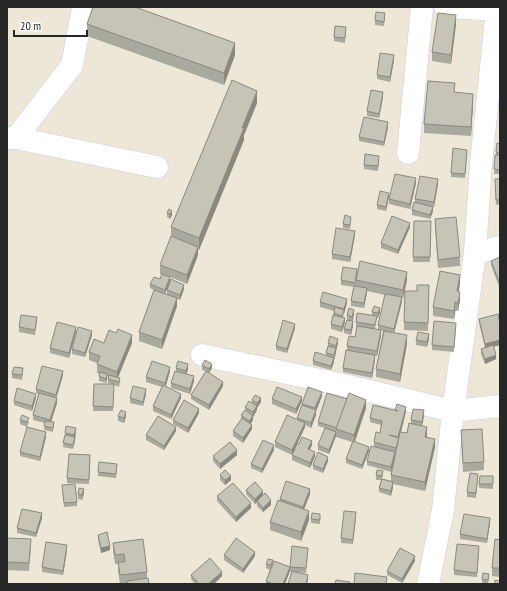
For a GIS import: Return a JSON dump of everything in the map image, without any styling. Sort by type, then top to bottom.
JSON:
[{"type":"street","points":[[82,7],[72,65],[11,138],[157,167]]},
{"type":"street","points":[[408,153],[422,7]]},
{"type":"street","points":[[428,584],[443,510],[453,411],[475,253],[481,163],[498,10],[445,7]]},
{"type":"street","points":[[475,253],[500,247]]},
{"type":"street","points":[[202,355],[348,386],[453,411],[500,406]]},
{"type":"building","points":[[93,7],[135,7],[235,43],[224,73],[87,24]]},
{"type":"building","points":[[376,12],[385,13],[384,22],[375,20]]},
{"type":"building","points":[[438,13],[456,15],[451,55],[432,52]]},
{"type":"building","points":[[335,26],[346,27],[345,38],[334,37]]},
{"type":"building","points":[[380,53],[394,55],[390,77],[377,75]]},
{"type":"building","points":[[232,80],[257,91],[242,128],[244,128],[199,238],[171,227]]},
{"type":"building","points":[[428,81],[455,83],[454,92],[473,94],[471,127],[424,124]]},
{"type":"building","points":[[371,90],[383,92],[379,114],[367,111]]},
{"type":"building","points":[[364,117],[388,122],[384,142],[359,137]]},
{"type":"building","points":[[497,143],[500,144],[500,153],[496,152]]},
{"type":"building","points":[[453,148],[467,150],[465,174],[451,173]]},
{"type":"building","points":[[365,154],[379,156],[378,166],[364,165]]},
{"type":"building","points":[[495,155],[500,155],[500,170],[494,169]]},
{"type":"building","points":[[395,174],[416,178],[410,204],[389,199]]},
{"type":"building","points":[[420,176],[438,179],[434,202],[415,199]]},
{"type":"building","points":[[495,179],[500,179],[500,200],[496,200]]},
{"type":"building","points":[[380,191],[389,193],[386,207],[377,205]]},
{"type":"building","points":[[414,202],[433,207],[430,215],[412,210]]},
{"type":"building","points":[[169,209],[172,211],[170,214],[167,213]]},
{"type":"building","points":[[345,215],[351,217],[350,225],[343,224]]},
{"type":"building","points":[[392,216],[410,223],[398,250],[381,243]]},
{"type":"building","points":[[456,217],[460,257],[438,260],[435,219]]},
{"type":"building","points":[[414,221],[431,221],[430,257],[413,257]]},
{"type":"building","points":[[336,228],[355,231],[350,257],[332,254]]},
{"type":"building","points":[[171,236],[198,247],[187,275],[160,265]]},
{"type":"building","points":[[500,257],[500,284],[491,261]]},
{"type":"building","points":[[360,261],[407,272],[403,290],[356,280]]},
{"type":"building","points":[[343,267],[357,269],[355,283],[341,280]]},
{"type":"building","points":[[440,271],[460,275],[457,291],[460,292],[458,303],[455,302],[454,311],[433,307]]},
{"type":"building","points":[[162,274],[170,277],[165,290],[150,284],[154,277],[160,279]]},
{"type":"building","points":[[171,279],[184,285],[180,295],[167,290]]},
{"type":"building","points":[[417,285],[429,285],[428,323],[404,322],[405,291],[417,291]]},
{"type":"building","points":[[354,286],[367,288],[364,303],[351,301]]},
{"type":"building","points":[[154,290],[177,298],[162,340],[139,332]]},
{"type":"building","points":[[323,292],[347,299],[344,309],[320,302]]},
{"type":"building","points":[[385,294],[402,297],[394,329],[378,325]]},
{"type":"building","points":[[374,306],[380,308],[378,313],[372,312]]},
{"type":"building","points":[[335,307],[344,310],[342,316],[334,313]]},
{"type":"building","points":[[349,308],[354,310],[352,317],[347,315]]},
{"type":"building","points":[[357,313],[377,316],[375,325],[356,322]]},
{"type":"building","points":[[498,314],[500,324],[500,340],[485,344],[479,319]]},
{"type":"building","points":[[21,315],[37,317],[35,330],[19,327]]},
{"type":"building","points":[[333,315],[345,318],[342,327],[331,324]]},
{"type":"building","points":[[283,320],[295,324],[287,349],[276,346]]},
{"type":"building","points":[[347,320],[353,321],[351,330],[344,329]]},
{"type":"building","points":[[434,321],[456,323],[454,347],[432,345]]},
{"type":"building","points":[[57,322],[76,327],[69,353],[50,348]]},
{"type":"building","points":[[357,326],[381,330],[377,351],[347,346],[349,336],[355,337]]},
{"type":"building","points":[[78,327],[92,331],[85,353],[72,349]]},
{"type":"building","points":[[118,329],[132,335],[117,372],[97,364],[100,356],[89,352],[94,339],[104,343],[109,330],[116,333]]},
{"type":"building","points":[[384,331],[407,335],[400,374],[376,369]]},
{"type":"building","points":[[418,332],[429,334],[427,342],[416,340]]},
{"type":"building","points":[[330,336],[338,339],[336,346],[328,343]]},
{"type":"building","points":[[493,345],[496,355],[485,359],[481,349]]},
{"type":"building","points":[[328,346],[336,348],[334,355],[326,353]]},
{"type":"building","points":[[346,350],[375,355],[372,373],[343,368]]},
{"type":"building","points":[[315,352],[334,358],[331,366],[313,361]]},
{"type":"building","points":[[205,360],[212,364],[209,369],[202,365]]},
{"type":"building","points":[[152,361],[170,367],[165,383],[146,377]]},
{"type":"building","points":[[178,361],[188,364],[186,371],[176,368]]},
{"type":"building","points":[[42,366],[63,371],[56,395],[36,389]]},
{"type":"building","points":[[14,367],[23,368],[22,375],[12,374]]},
{"type":"building","points":[[175,371],[194,376],[190,389],[171,383]]},
{"type":"building","points":[[206,371],[223,382],[209,405],[191,395]]},
{"type":"building","points":[[100,372],[107,374],[106,379],[99,376]]},
{"type":"building","points":[[109,375],[120,378],[119,382],[108,379]]},
{"type":"building","points":[[94,384],[114,384],[113,407],[93,406]]},
{"type":"building","points":[[163,385],[181,394],[171,415],[153,406]]},
{"type":"building","points":[[133,386],[146,389],[143,402],[130,398]]},
{"type":"building","points":[[277,387],[302,397],[296,409],[272,399]]},
{"type":"building","points":[[308,387],[322,392],[315,408],[302,404]]},
{"type":"building","points":[[17,388],[36,394],[32,406],[14,401]]},
{"type":"building","points":[[39,393],[57,398],[50,420],[33,415]]},
{"type":"building","points":[[327,393],[347,399],[337,428],[318,422]]},
{"type":"building","points":[[349,393],[366,400],[354,435],[336,429]]},
{"type":"building","points":[[255,395],[261,398],[257,403],[252,400]]},
{"type":"building","points":[[184,400],[199,409],[188,428],[173,420]]},
{"type":"building","points":[[249,401],[257,406],[253,412],[245,407]]},
{"type":"building","points":[[397,404],[406,407],[398,437],[389,435],[399,438],[396,448],[374,442],[376,432],[380,433],[382,421],[370,418],[373,405],[398,411],[395,410]]},
{"type":"building","points":[[302,405],[316,410],[311,423],[297,418]]},
{"type":"building","points":[[413,409],[424,410],[422,422],[411,420]]},
{"type":"building","points":[[121,410],[126,412],[124,418],[118,416]]},
{"type":"building","points":[[245,410],[253,416],[249,421],[241,415]]},
{"type":"building","points":[[22,415],[29,418],[27,422],[20,420]]},
{"type":"building","points":[[287,415],[305,423],[292,450],[275,442]]},
{"type":"building","points":[[158,416],[176,427],[164,446],[146,435]]},
{"type":"building","points":[[242,418],[252,425],[243,438],[233,431]]},
{"type":"building","points":[[45,421],[54,422],[53,428],[44,426]]},
{"type":"building","points":[[409,423],[427,427],[425,437],[435,439],[425,482],[391,475],[400,432],[407,433]]},
{"type":"building","points":[[66,426],[76,428],[74,435],[65,433]]},
{"type":"building","points":[[27,427],[46,432],[40,457],[20,452]]},
{"type":"building","points":[[325,428],[336,432],[329,450],[318,445]]},
{"type":"building","points":[[482,429],[484,462],[463,463],[461,430]]},
{"type":"building","points":[[65,435],[75,437],[73,445],[63,443]]},
{"type":"building","points":[[302,437],[312,441],[308,449],[315,452],[310,463],[292,455]]},
{"type":"building","points":[[263,440],[274,445],[262,469],[251,464]]},
{"type":"building","points":[[353,441],[369,447],[362,465],[346,459]]},
{"type":"building","points":[[230,442],[237,450],[220,464],[213,456]]},
{"type":"building","points":[[371,446],[395,452],[391,467],[367,461]]},
{"type":"building","points":[[318,452],[328,457],[323,469],[313,465]]},
{"type":"building","points":[[69,454],[90,455],[89,480],[67,478]]},
{"type":"building","points":[[99,462],[117,464],[116,474],[98,472]]},
{"type":"building","points":[[225,470],[231,476],[225,480],[220,475]]},
{"type":"building","points":[[377,470],[383,471],[382,476],[376,475]]},
{"type":"building","points":[[470,473],[478,474],[476,493],[467,492]]},
{"type":"building","points":[[480,476],[493,476],[493,484],[479,484]]},
{"type":"building","points":[[382,479],[393,482],[391,491],[379,488]]},
{"type":"building","points":[[286,481],[310,489],[303,507],[280,499]]},
{"type":"building","points":[[255,482],[263,491],[255,499],[246,490]]},
{"type":"building","points":[[233,483],[251,503],[236,517],[217,496]]},
{"type":"building","points":[[75,484],[77,502],[64,503],[62,485]]},
{"type":"building","points":[[79,488],[84,489],[82,495],[78,494]]},
{"type":"building","points":[[265,493],[271,500],[263,508],[257,501]]},
{"type":"building","points":[[278,500],[309,511],[301,532],[270,522]]},
{"type":"building","points":[[22,509],[42,513],[36,533],[17,528]]},
{"type":"building","points":[[344,511],[356,512],[353,540],[341,538]]},
{"type":"building","points":[[312,513],[320,514],[320,520],[311,519]]},
{"type":"building","points":[[464,514],[490,518],[487,539],[460,534]]},
{"type":"building","points":[[107,532],[110,546],[101,548],[98,535]]},
{"type":"building","points":[[7,538],[31,539],[29,563],[7,562]]},
{"type":"building","points":[[236,538],[255,552],[243,569],[224,555]]},
{"type":"building","points":[[143,539],[147,572],[120,575],[118,562],[125,562],[124,554],[115,555],[113,543]]},
{"type":"building","points":[[495,539],[500,540],[500,568],[492,568]]},
{"type":"building","points":[[46,542],[67,545],[63,571],[42,567]]},
{"type":"building","points":[[457,544],[479,546],[477,573],[454,570]]},
{"type":"building","points":[[292,546],[308,548],[306,568],[290,567]]},
{"type":"building","points":[[400,548],[415,556],[402,579],[387,571]]},
{"type":"building","points":[[210,558],[222,572],[208,584],[199,584],[191,575]]},
{"type":"building","points":[[268,559],[273,560],[271,565],[266,564]]},
{"type":"building","points":[[274,561],[290,567],[283,584],[273,584],[266,581]]},
{"type":"building","points":[[292,571],[308,575],[306,584],[288,584]]},
{"type":"building","points":[[355,573],[387,577],[386,584],[354,584]]},
{"type":"building","points":[[483,573],[489,574],[488,580],[482,579]]},
{"type":"building","points":[[148,578],[149,584],[128,584],[127,581]]},
{"type":"building","points":[[336,580],[350,582],[350,584],[335,584]]},
{"type":"building","points":[[495,580],[500,581],[500,584],[495,584]]}]
